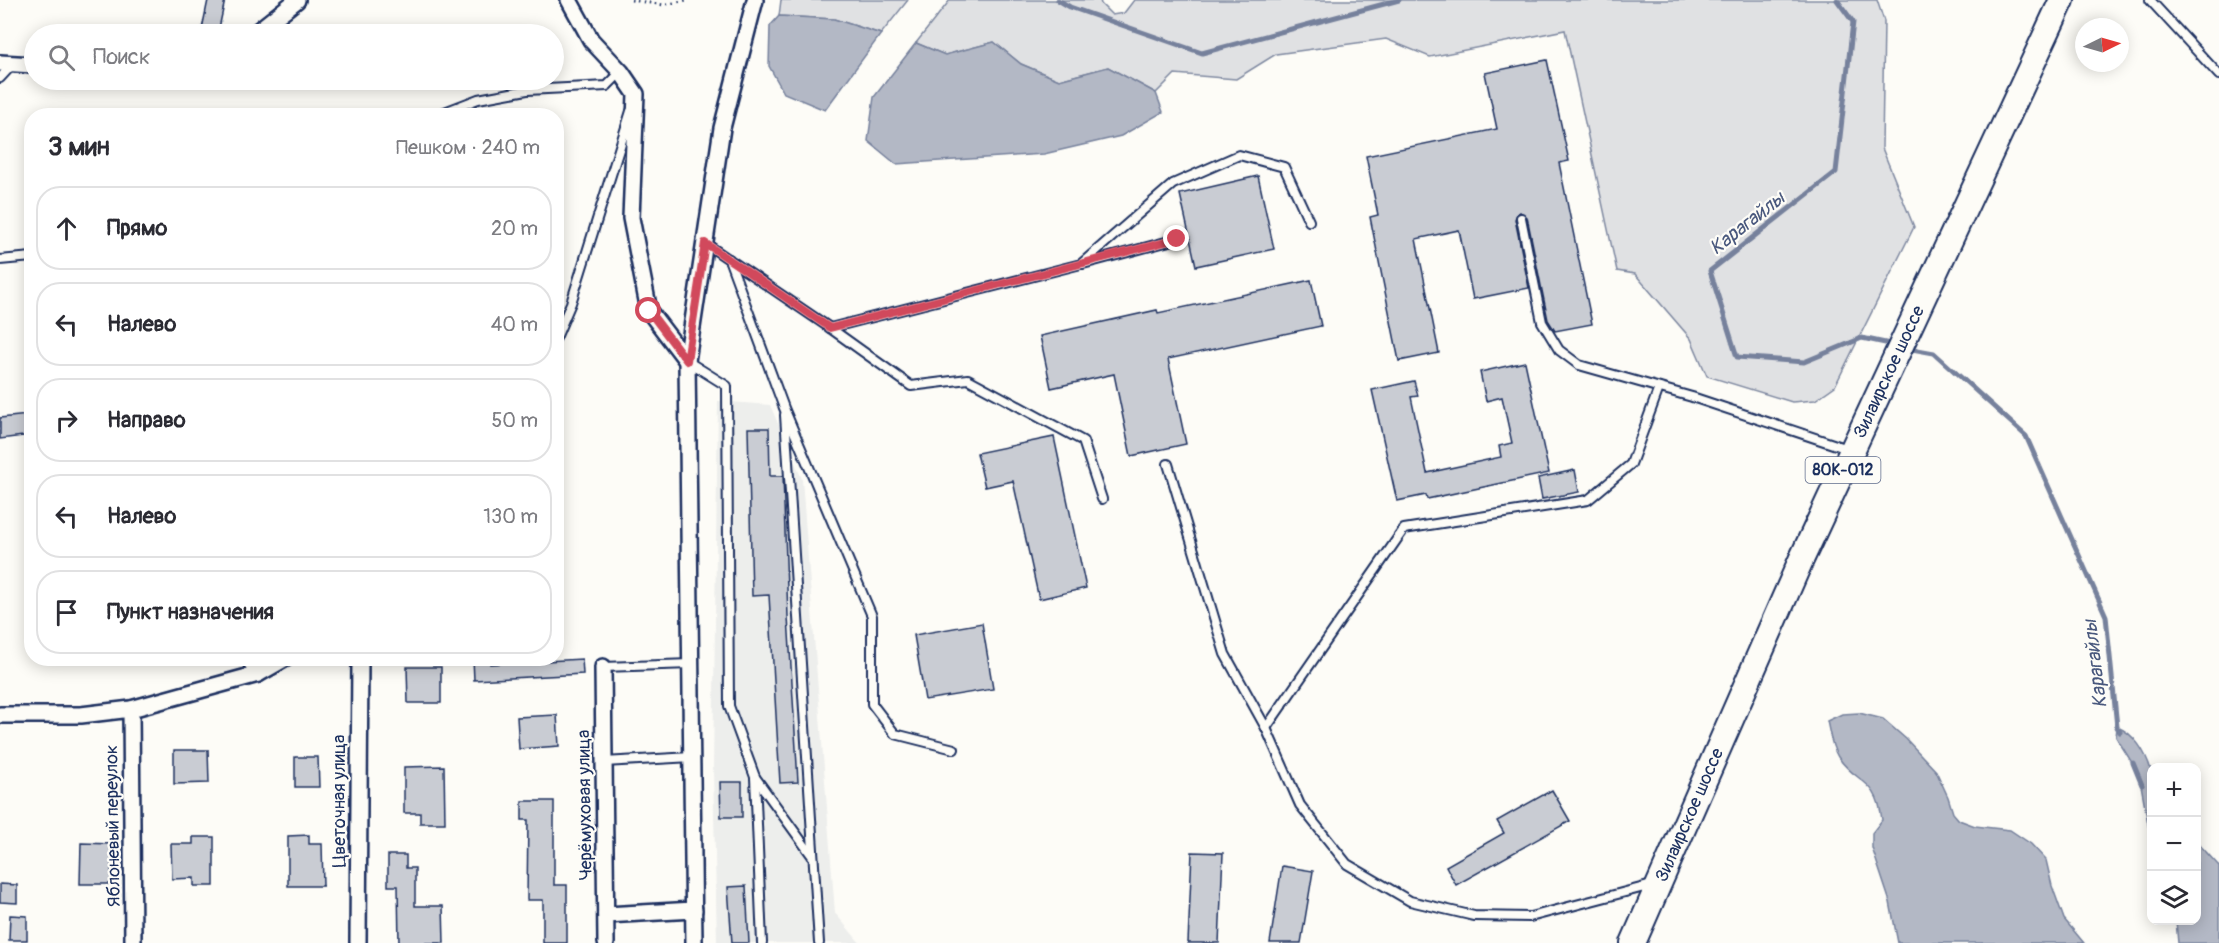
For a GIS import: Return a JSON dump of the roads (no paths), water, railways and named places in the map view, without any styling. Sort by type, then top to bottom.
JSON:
[{"type":"main road","name":"Зилаирское шоссе","points":[[1633,943],[1801,560],[2062,0]]},
{"type":"street","points":[[267,24],[297,0]]},
{"type":"street","points":[[569,0],[591,40],[621,72],[636,94],[631,218],[649,311],[687,361]]},
{"type":"street","points":[[694,943],[687,361],[722,128],[755,0]]},
{"type":"street","points":[[7,64],[24,65]]},
{"type":"street","points":[[254,666],[258,674]]},
{"type":"street","points":[[0,715],[81,715],[131,710],[258,674],[272,666]]},
{"type":"street","name":"Цветочная улица","points":[[358,943],[360,666]]},
{"type":"street","name":"Черёмуховая улица","points":[[603,667],[606,943]]},
{"type":"street","name":"Яблоневый переулок","points":[[131,710],[134,943]]},
{"type":"street","points":[[606,915],[694,910]]},
{"type":"lane","points":[[2150,0],[2219,75]]},
{"type":"lane","points":[[0,78],[7,64]]},
{"type":"lane","points":[[564,88],[607,86],[621,72]]},
{"type":"lane","points":[[455,108],[478,99],[528,90]]},
{"type":"lane","points":[[564,318],[636,94]]},
{"type":"lane","points":[[1082,264],[1173,184],[1239,155],[1284,166],[1309,221]]},
{"type":"lane","points":[[1521,218],[1542,322],[1559,350],[1579,365],[1659,388],[1852,451]]},
{"type":"lane","points":[[830,328],[1177,239]]},
{"type":"lane","points":[[705,243],[911,386],[968,379],[1083,441],[1102,499]]},
{"type":"lane","points":[[0,260],[24,258]]},
{"type":"lane","points":[[729,259],[784,408],[872,616],[872,704],[895,734],[954,749]]},
{"type":"lane","points":[[687,361],[727,386],[729,706],[755,777],[813,857]]},
{"type":"lane","points":[[1266,728],[1404,529],[1588,500],[1631,464],[1659,388]]},
{"type":"lane","points":[[784,408],[819,943]]},
{"type":"lane","points":[[1168,464],[1225,654],[1266,728],[1300,805],[1347,864],[1410,901],[1474,915],[1530,917],[1659,883]]},
{"type":"lane","points":[[603,667],[691,664]]},
{"type":"lane","points":[[604,762],[692,757]]},
{"type":"lane","points":[[755,777],[762,943]]},
{"type":"waterway","name":"Карагайлы","points":[[1058,0],[1070,7],[1202,53],[1399,0]]},
{"type":"waterway","name":"Карагайлы","points":[[1837,0],[1853,22],[1836,172],[1710,271],[1737,357],[1804,362],[1862,338],[1890,344]]},
{"type":"waterway","name":"Карагайлы","points":[[1912,349],[1934,353],[2026,436],[2106,616],[2117,727],[2120,732]]},
{"type":"waterway","name":"Карагайлы","points":[[2133,763],[2142,785]]}]
